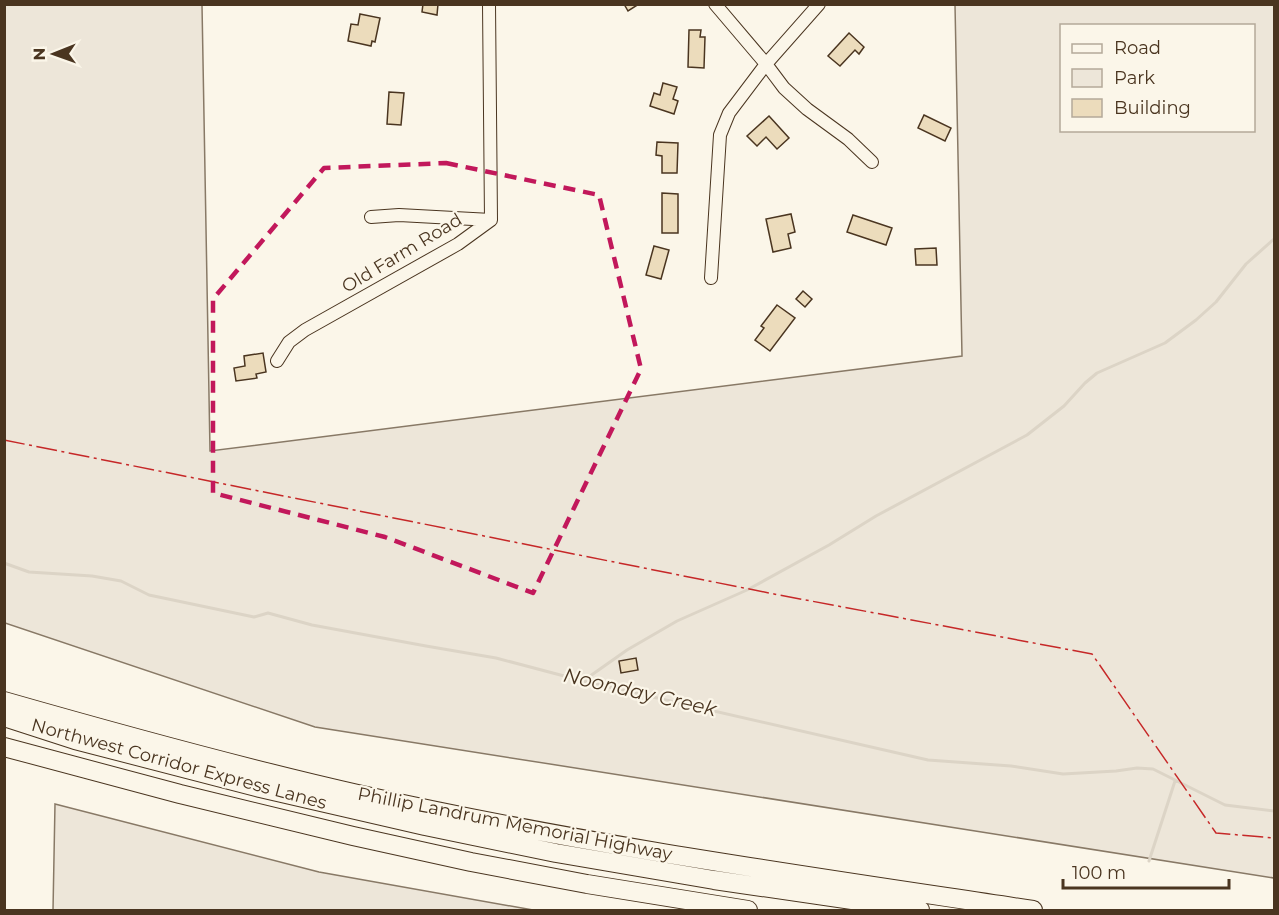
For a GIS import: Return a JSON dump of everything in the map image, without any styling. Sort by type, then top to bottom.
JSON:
[{"type":"highway","name":"Phillip Landrum Memorial Highway","points":[[4,701],[208,758],[441,812],[706,861],[1033,910]]},
{"type":"highway","name":"Northwest Corridor Express Lanes","points":[[4,717],[75,740],[202,773],[425,826],[556,853],[714,880],[920,910]]},
{"type":"highway","points":[[4,747],[200,799],[409,849],[587,884],[748,910]]},
{"type":"highway","points":[[4,753],[124,779]]},
{"type":"street","name":"Old Farm Road","points":[[277,361],[289,342],[305,330],[458,244],[491,220],[489,4]]},
{"type":"street","points":[[715,4],[784,88],[848,139],[872,162]]},
{"type":"street","points":[[711,278],[720,135],[729,113],[766,64],[819,4]]},
{"type":"street","points":[[371,217],[399,215],[491,220]]},
{"type":"highlighted area","points":[[446,163],[599,195],[641,369],[533,593],[385,537],[213,493],[213,299],[324,168]]},
{"type":"green space","points":[[4,5],[202,5],[210,451],[962,356],[955,5],[1274,5],[1274,878],[315,727],[5,623]]},
{"type":"green space","points":[[55,804],[319,872],[533,910],[53,910]]},
{"type":"building","points":[[423,4],[438,4],[437,15],[422,12]]},
{"type":"building","points":[[624,4],[639,4],[628,11]]},
{"type":"building","points":[[360,14],[380,18],[375,42],[372,41],[371,46],[348,41],[351,24],[358,25]]},
{"type":"building","points":[[689,30],[701,30],[700,37],[705,37],[704,68],[688,67]]},
{"type":"building","points":[[849,33],[864,47],[859,54],[855,50],[840,66],[828,56]]},
{"type":"building","points":[[663,83],[677,87],[673,99],[678,101],[674,114],[650,106],[654,93],[660,95]]},
{"type":"building","points":[[389,92],[404,93],[401,125],[387,124]]},
{"type":"building","points":[[924,115],[951,128],[945,141],[918,128]]},
{"type":"building","points":[[769,116],[789,138],[777,149],[766,137],[757,146],[747,136]]},
{"type":"building","points":[[657,142],[678,143],[677,173],[662,173],[662,156],[656,155]]},
{"type":"building","points":[[662,193],[678,194],[678,233],[662,233]]},
{"type":"building","points":[[791,214],[795,232],[788,234],[791,248],[773,252],[766,219]]},
{"type":"building","points":[[853,215],[892,228],[886,245],[847,232]]},
{"type":"building","points":[[654,246],[669,250],[661,279],[646,275]]},
{"type":"building","points":[[936,248],[937,265],[916,265],[915,249]]},
{"type":"building","points":[[803,291],[812,299],[805,307],[796,299]]},
{"type":"building","points":[[777,305],[795,318],[770,351],[755,340],[764,328],[761,326]]},
{"type":"building","points":[[263,353],[266,372],[256,374],[257,378],[236,381],[234,368],[245,366],[244,356]]},
{"type":"building","points":[[636,658],[638,670],[621,673],[619,661]]},
{"type":"waterway","points":[[583,681],[627,650],[677,621],[747,590],[876,516],[1027,435],[1064,406],[1097,373],[1165,343],[1196,320],[1216,302],[1246,264],[1274,239]]},
{"type":"waterway","name":"Noonday Creek","points":[[4,563],[29,572],[92,576],[121,581],[149,595],[254,617],[268,613],[312,625],[496,658],[583,681],[928,760],[1011,766],[1063,774],[1137,768],[1153,769],[1225,805],[1274,811]]},
{"type":"waterway","points":[[1149,861],[1175,781]]},
{"type":"power","points":[[4,440],[774,594],[1092,654],[1216,833],[1274,838]]}]
